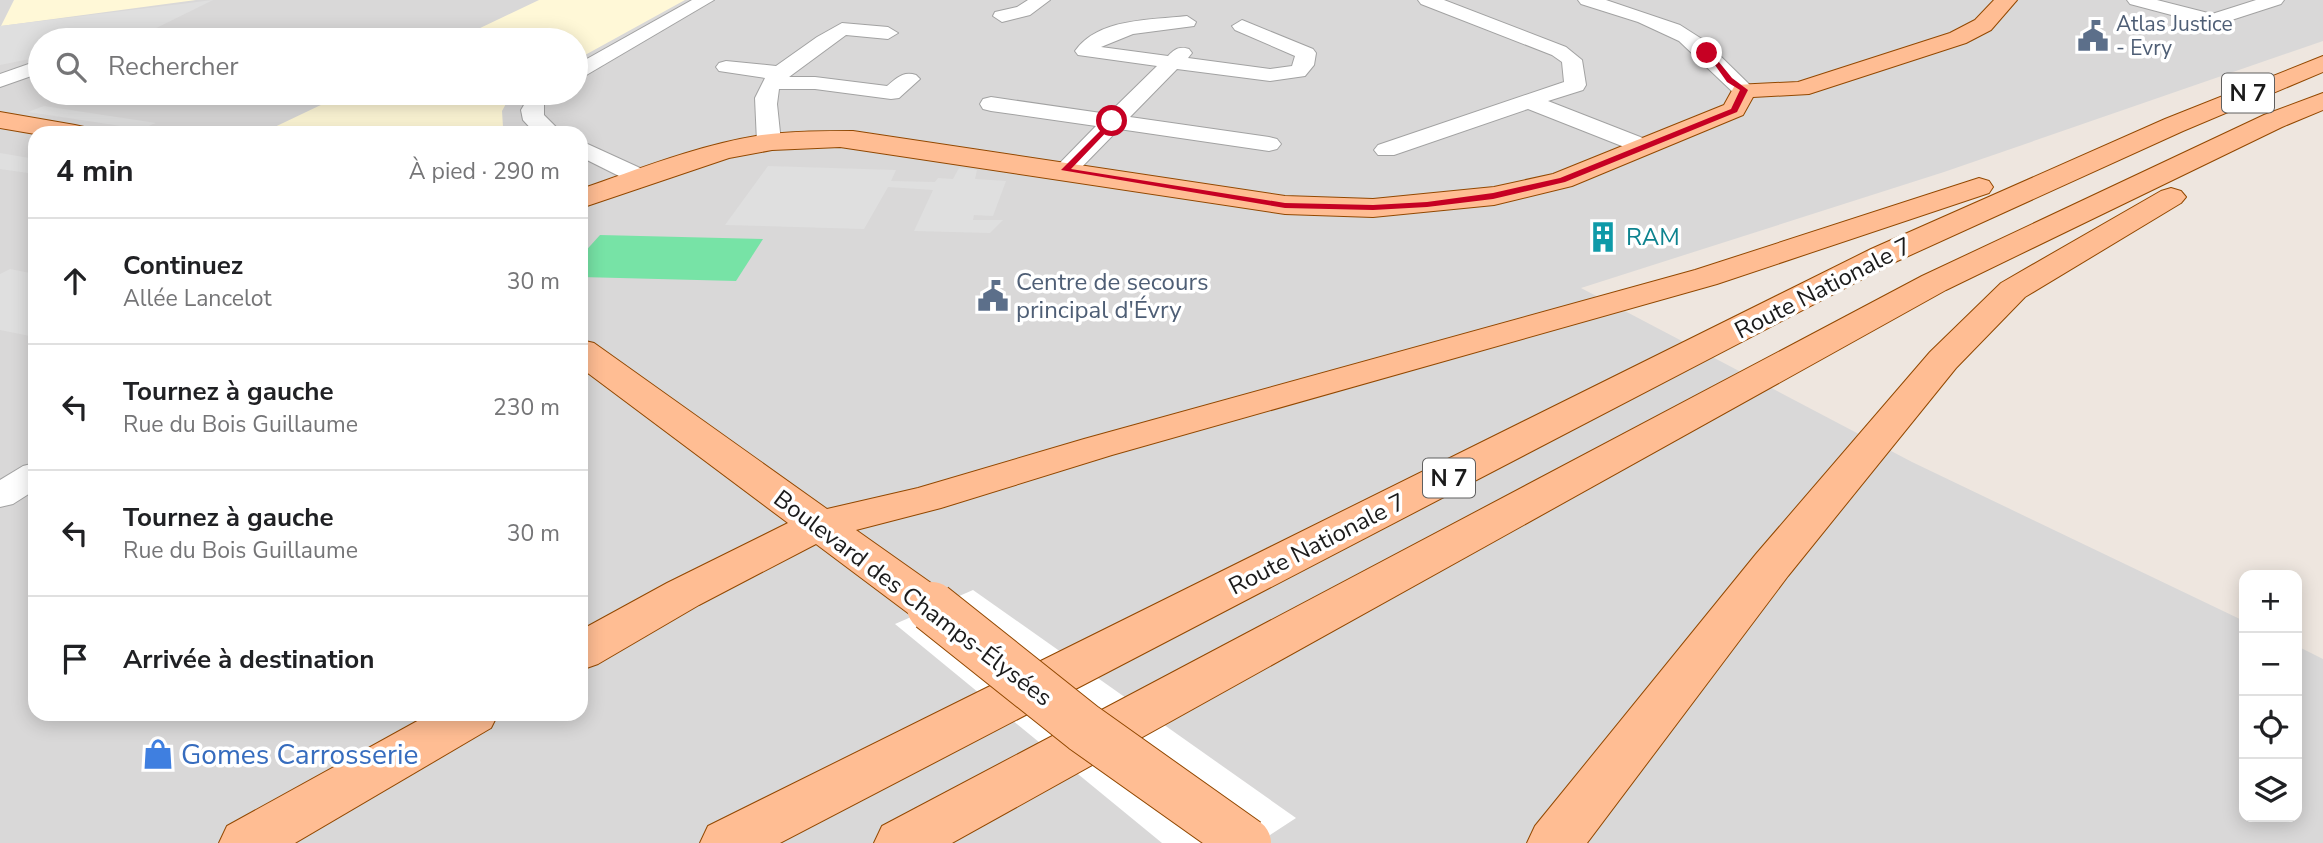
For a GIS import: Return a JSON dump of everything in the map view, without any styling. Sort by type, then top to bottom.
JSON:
[{"type":"main road","points":[[588,197],[699,158],[769,142],[853,139],[1285,205],[1373,208],[1493,196],[1562,180],[1734,110],[1744,90],[1800,89],[1958,38],[1983,25],[2006,0]]},
{"type":"main road","name":"N 7","points":[[2174,125],[2323,63]]},
{"type":"main road","name":"N 7","points":[[2273,121],[2323,101]]},
{"type":"main road","points":[[0,120],[35,126]]},
{"type":"main road","points":[[1555,843],[1772,565],[1943,360],[2013,290],[2125,222],[2272,141],[2273,121]]},
{"type":"main road","name":"Route Nationale 7","points":[[902,843],[1934,283],[2273,121]]},
{"type":"main road","points":[[588,648],[683,594],[819,525],[926,499],[1098,446],[1706,277],[1916,210],[2039,166],[2174,125]]},
{"type":"main road","name":"Route Nationale 7","points":[[728,843],[1882,256],[2174,125]]},
{"type":"main road","name":"Boulevard des Champs-Élysées","points":[[588,356],[932,607],[1084,728],[1246,843]]},
{"type":"main road","points":[[247,843],[461,721]]},
{"type":"street","points":[[588,66],[705,0]]},
{"type":"street","points":[[1386,150],[1575,85],[1572,60],[1559,51],[1427,0]]},
{"type":"street","points":[[1587,0],[1678,32],[1707,53],[1729,80],[1744,90]]},
{"type":"street","points":[[2136,0],[2213,20],[2275,0]]},
{"type":"street","points":[[1002,16],[1043,5]]},
{"type":"street","points":[[1187,22],[1133,29],[1094,41],[1085,51],[1176,58],[1270,75],[1298,72],[1304,65],[1306,53],[1242,26]]},
{"type":"street","points":[[769,142],[766,92],[776,78],[842,29],[888,33]]},
{"type":"street","points":[[10,56],[28,60]]},
{"type":"street","points":[[1065,170],[1176,58]]},
{"type":"street","points":[[726,67],[776,78],[891,93],[909,79]]},
{"type":"street","points":[[0,81],[28,68]]},
{"type":"street","points":[[1528,101],[1645,147]]},
{"type":"street","points":[[990,104],[1269,144]]},
{"type":"street","points":[[533,105],[530,113],[533,121],[540,126]]},
{"type":"street","points":[[588,151],[642,178]]},
{"type":"street","points":[[0,496],[28,478]]},
{"type":"shaded area","points":[[0,0],[2323,0],[2323,41],[1944,172],[1581,288],[1912,462],[2239,619],[2239,822],[2302,822],[2302,648],[2323,659],[2323,843],[0,843]]},
{"type":"shaded area","points":[[14,0],[196,0],[1,26]]},
{"type":"shaded area","points":[[213,0],[156,28],[28,28],[28,59],[0,65],[0,26]]},
{"type":"shaded area","points":[[539,0],[685,0],[588,53],[588,28],[480,28]]},
{"type":"shaded area","points":[[321,105],[505,105],[502,111],[503,126],[277,126]]},
{"type":"shaded area","points":[[44,106],[156,123],[148,126],[121,126],[28,112]]},
{"type":"shaded area","points":[[0,153],[28,158],[28,173],[0,169]]},
{"type":"shaded area","points":[[768,166],[896,170],[891,181],[935,182],[938,178],[953,179],[959,168],[977,170],[975,179],[1006,181],[993,216],[974,215],[973,220],[1003,220],[990,233],[914,231],[933,190],[888,187],[864,229],[725,225]]},
{"type":"shaded area","points":[[10,269],[28,273],[28,336],[0,330],[0,274]]},
{"type":"green space","points":[[600,235],[763,239],[736,281],[588,277],[588,248]]},
{"type":"pier","points":[[973,590],[1296,818],[1258,843],[1162,843],[895,624]]},
{"type":"place","name":"Atlas Justice - Evry","points":[[2093,36]]},
{"type":"place","name":"RAM","points":[[1603,237]]},
{"type":"place","name":"Centre de secours principal d'Évry","points":[[993,296]]},
{"type":"place","name":"Gomes Carrosserie","points":[[158,754]]},
{"type":"route","points":[[1112,121],[1065,170],[1285,205],[1373,208],[1427,204],[1493,196],[1562,180],[1734,110],[1744,90],[1729,80],[1707,53]]}]
